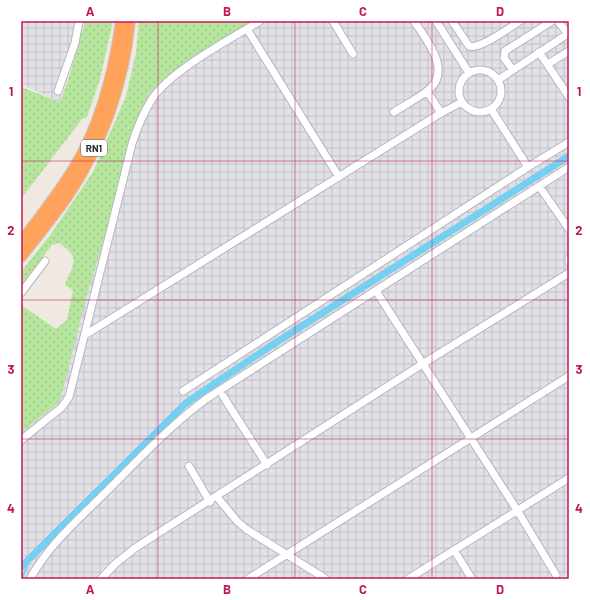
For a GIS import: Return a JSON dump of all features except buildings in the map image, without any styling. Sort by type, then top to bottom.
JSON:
[{"type":"highway","name":"RN1","points":[[21,242],[52,202],[75,167],[85,148],[104,98],[113,68],[121,21]]},
{"type":"highway","name":"RN1","points":[[21,257],[69,194],[83,171],[98,141],[111,110],[126,49],[130,21]]},
{"type":"street","points":[[58,90],[75,43],[79,21]]},
{"type":"street","points":[[21,440],[66,402],[85,335],[132,144],[146,108],[153,97],[175,76],[260,21]]},
{"type":"street","points":[[333,21],[353,54]]},
{"type":"street","points":[[394,112],[427,91],[434,84],[438,74],[438,62],[432,49],[414,21]]},
{"type":"street","points":[[436,21],[469,73]]},
{"type":"street","points":[[452,21],[470,46],[474,48],[520,21]]},
{"type":"street","points":[[513,70],[504,58],[505,51],[552,21]]},
{"type":"street","points":[[498,80],[538,52],[568,34],[558,21]]},
{"type":"street","points":[[247,29],[339,177]]},
{"type":"street","points":[[548,64],[569,51]]},
{"type":"street","points":[[538,52],[548,64],[569,97]]},
{"type":"street","points":[[478,70],[487,71],[498,80],[501,92],[496,104],[491,109],[478,112],[472,110],[462,102],[459,86],[469,73],[478,70]]},
{"type":"street","points":[[427,91],[441,113]]},
{"type":"street","points":[[85,335],[441,113],[462,102]]},
{"type":"street","points":[[491,109],[528,168]]},
{"type":"street","points":[[183,391],[569,142]]},
{"type":"street","points":[[30,579],[39,562],[51,547],[180,419],[221,388],[376,291],[569,167]]},
{"type":"street","points":[[539,186],[569,229]]},
{"type":"street","points":[[21,293],[45,261]]},
{"type":"street","points":[[101,579],[124,556],[424,363],[569,273]]},
{"type":"street","points":[[376,291],[424,363],[517,510],[556,575]]},
{"type":"street","points":[[248,579],[569,376]]},
{"type":"street","points":[[223,396],[267,465]]},
{"type":"street","points":[[189,466],[210,502]]},
{"type":"street","points":[[408,579],[569,478]]},
{"type":"street","points":[[217,497],[237,521],[286,555],[326,579]]},
{"type":"street","points":[[454,550],[472,579]]},
{"type":"shaded area","points":[[21,21],[78,21],[60,102],[21,84]]},
{"type":"shaded area","points":[[159,21],[569,21],[569,573],[559,579],[21,579],[21,428],[51,402]]},
{"type":"green space","points":[[85,21],[113,21],[100,79],[87,117],[82,119],[21,199],[21,87],[60,102],[70,74]]},
{"type":"green space","points":[[139,21],[256,21],[148,93],[86,298],[60,401],[21,433],[21,305],[56,329],[67,320],[73,290],[65,285],[74,262],[71,253],[59,243],[52,245],[21,286],[21,272],[51,234],[93,172],[126,96],[136,53]]},
{"type":"waterway","points":[[21,567],[186,403],[269,347],[569,156]]},
{"type":"waterway","points":[[22,579],[30,558]]}]
